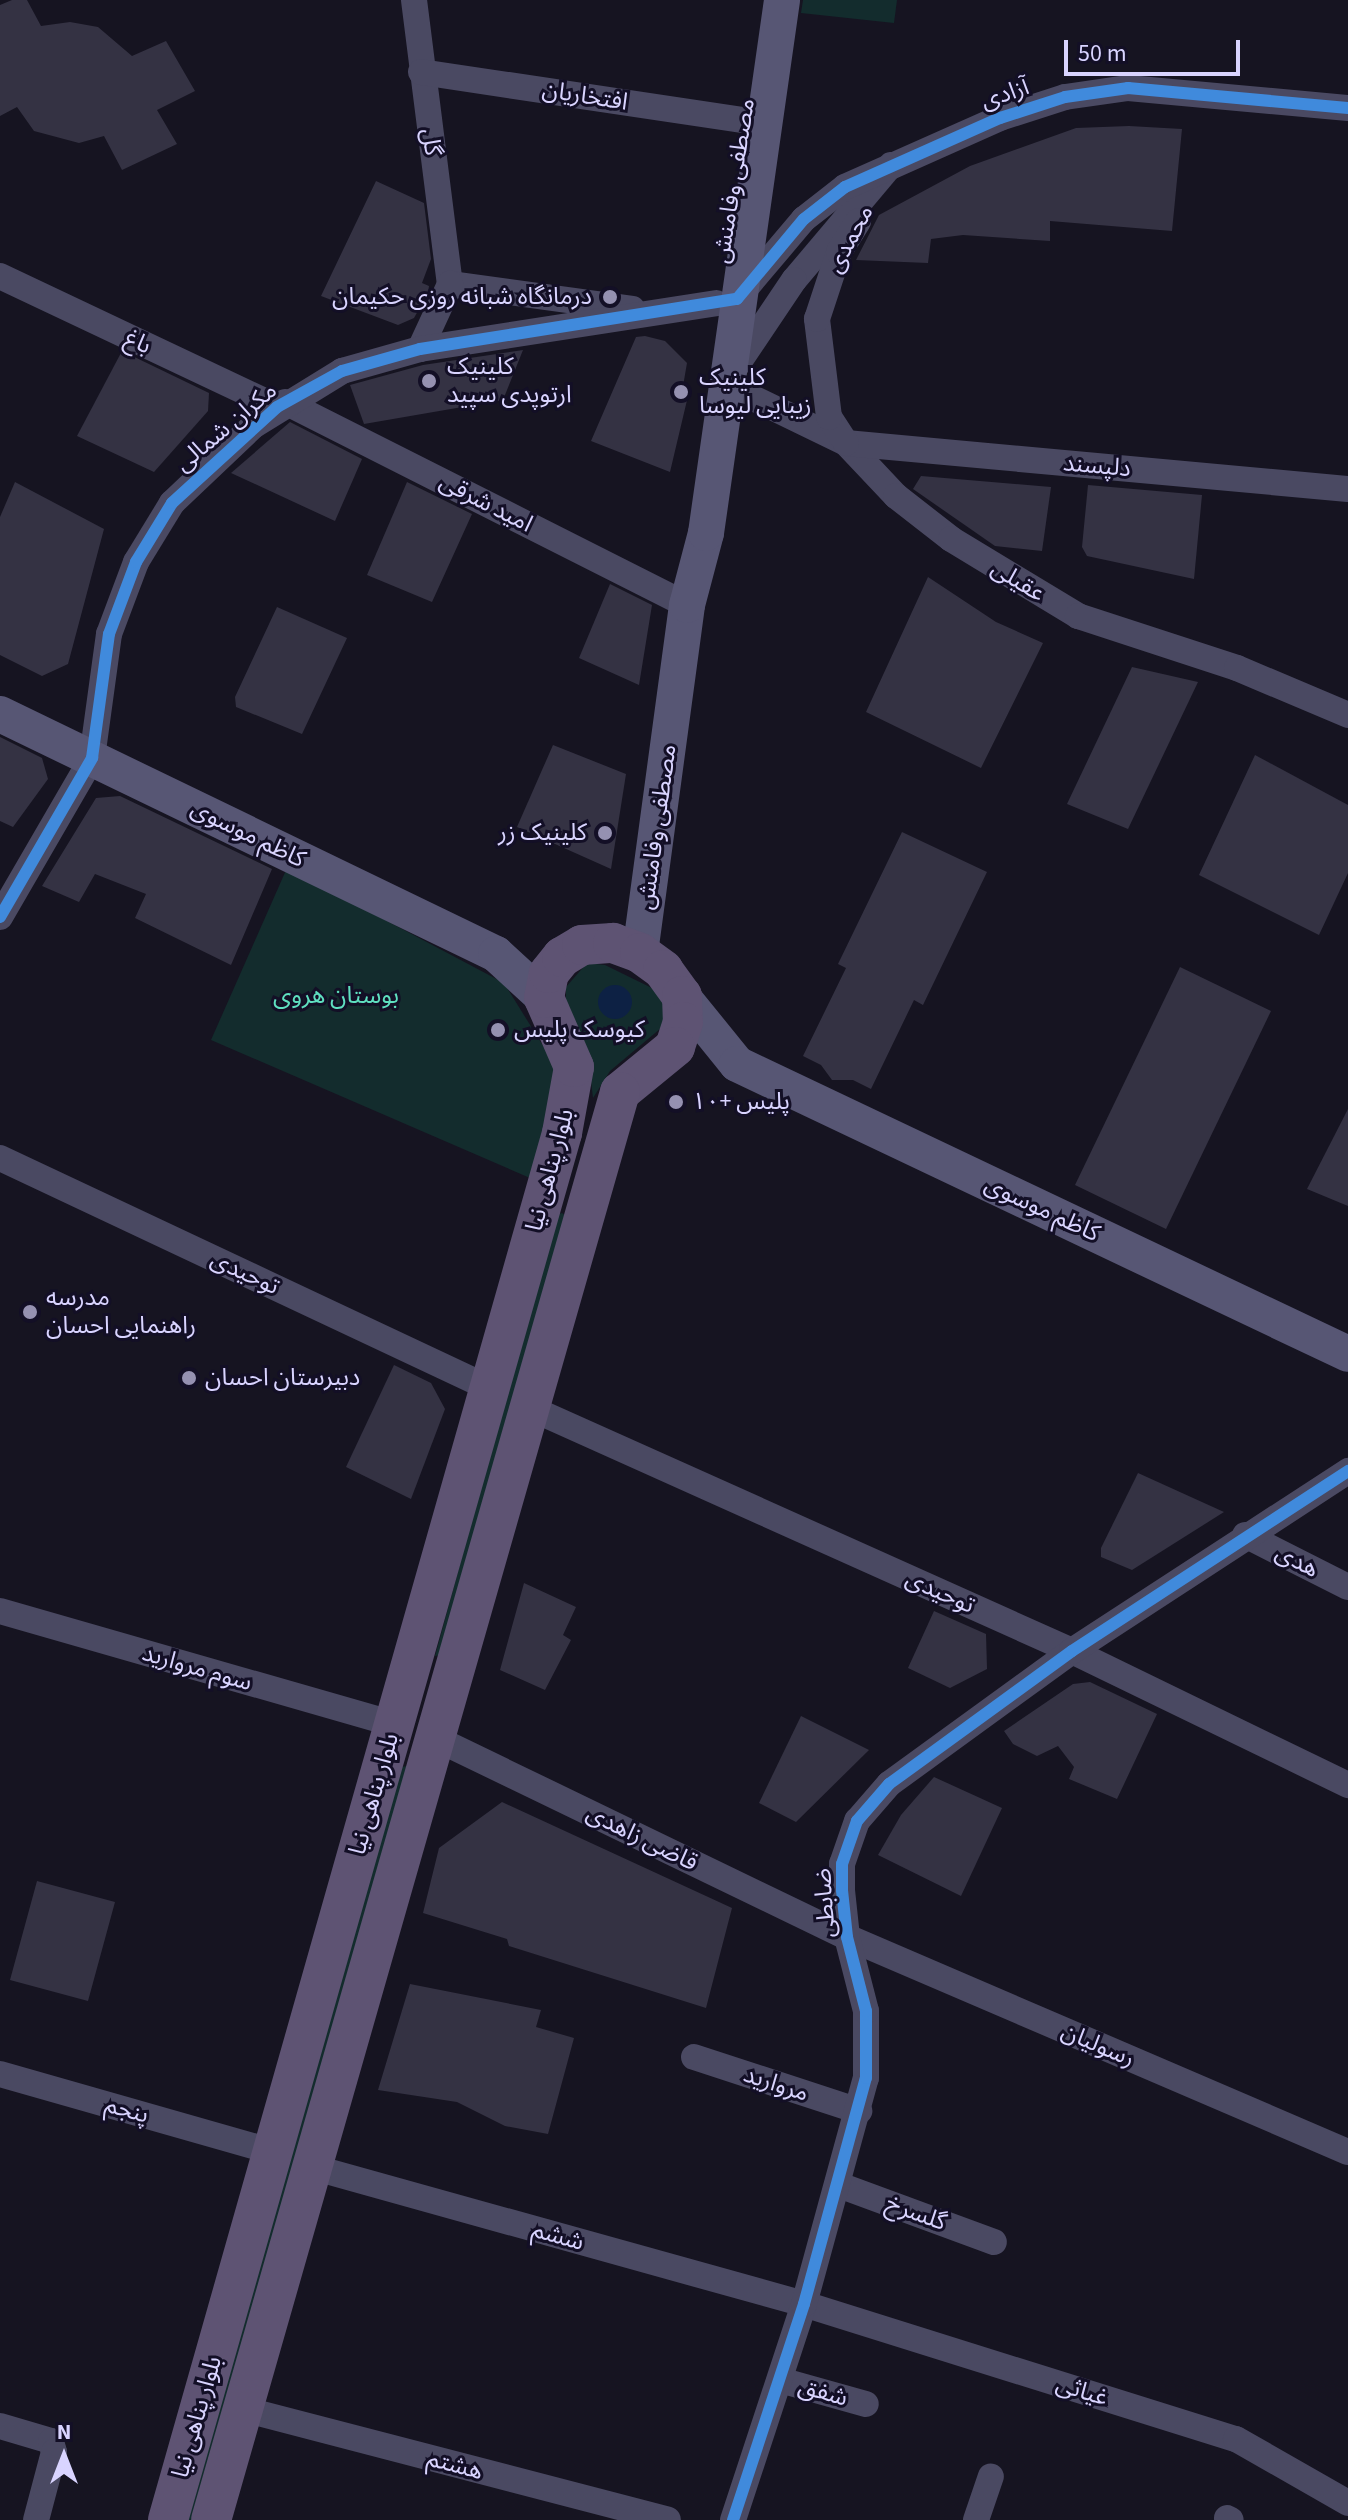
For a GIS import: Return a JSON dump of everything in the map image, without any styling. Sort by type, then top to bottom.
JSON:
[{"type":"main road","name":"مصطفی وفامنش","points":[[687,605],[685,529],[726,301],[748,121],[780,0]]},
{"type":"main road","name":"مصطفی وفامنش","points":[[640,953],[687,605],[706,533],[724,384],[726,301],[752,211],[780,0]]},
{"type":"main road","name":"کاظم موسوی","points":[[0,714],[496,954],[544,998]]},
{"type":"main road","points":[[496,954],[613,943],[640,953],[663,970],[682,996]]},
{"type":"main road","points":[[544,998],[549,973],[562,957],[582,945]]},
{"type":"main road","name":"کاظم موسوی","points":[[682,996],[737,1064],[1348,1354]]},
{"type":"main road","name":"بلوار پناهی نیا","points":[[211,2520],[620,1092],[675,1047],[683,1022],[682,996]]},
{"type":"main road","name":"بلوار پناهی نیا","points":[[168,2520],[562,1133],[574,1067],[544,998]]},
{"type":"main road","points":[[394,1724],[437,1739]]},
{"type":"street","name":"گل","points":[[414,0],[450,284]]},
{"type":"street","name":"افتخاریان","points":[[421,72],[748,121]]},
{"type":"street","name":"آزادی","points":[[726,301],[804,219],[845,187],[1000,118],[1065,97],[1128,88],[1348,108]]},
{"type":"street","name":"محمدی","points":[[724,384],[794,280],[891,165]]},
{"type":"street","name":"محمدی","points":[[846,443],[829,417],[817,319],[839,252],[891,165]]},
{"type":"street","points":[[752,211],[755,251],[762,264]]},
{"type":"street","name":"باغ","points":[[0,276],[281,405]]},
{"type":"street","points":[[420,349],[450,284],[660,313]]},
{"type":"street","name":"مکران شمالی","points":[[92,758],[109,634],[136,562],[172,503],[281,405],[342,371],[420,349],[726,301]]},
{"type":"street","name":"عقیلی","points":[[724,384],[846,443],[896,496],[1016,583],[1078,616],[1237,668],[1348,715]]},
{"type":"street","name":"امید شرقی","points":[[281,405],[687,605]]},
{"type":"street","name":"دلپسند","points":[[846,443],[1348,489]]},
{"type":"street","points":[[0,917],[92,758]]},
{"type":"street","name":"توحیدی","points":[[0,1158],[489,1388]]},
{"type":"street","name":"توحیدی","points":[[528,1407],[1072,1651],[1348,1785]]},
{"type":"street","name":"ضابطی","points":[[733,2520],[804,2304],[866,2078],[866,2011],[847,1937],[842,1864],[857,1821],[874,1799],[1072,1651],[1245,1535],[1348,1471]]},
{"type":"street","name":"هدی","points":[[1245,1535],[1348,1587]]},
{"type":"street","name":"سوم مروارید","points":[[0,1611],[394,1724]]},
{"type":"street","name":"قاضی زاهدی","points":[[437,1739],[847,1937]]},
{"type":"street","name":"رسولیان","points":[[847,1937],[1348,2152]]},
{"type":"street","name":"مروارید","points":[[694,2057],[859,2111]]},
{"type":"street","name":"پنجم","points":[[0,2074],[253,2146]]},
{"type":"street","name":"ششم","points":[[312,2167],[804,2304]]},
{"type":"street","name":"گلسرخ","points":[[839,2185],[994,2242]]},
{"type":"street","name":"غیاثی","points":[[804,2304],[1236,2439],[1348,2503]]},
{"type":"street","name":"شفق","points":[[780,2380],[866,2404]]},
{"type":"street","name":"هشتم","points":[[243,2409],[668,2520]]},
{"type":"street","points":[[0,2426],[51,2441],[54,2452],[36,2520]]},
{"type":"street","points":[[976,2520],[991,2476]]},
{"type":"green space","points":[[803,0],[897,0],[894,23],[801,13]]},
{"type":"green space","name":"بوستان هروی","points":[[287,868],[504,983],[560,1073],[530,1178],[211,1040]]},
{"type":"green space","points":[[587,963],[605,965],[658,991],[667,1006],[667,1023],[610,1071],[593,1098],[587,1048],[566,1004],[566,987]]},
{"type":"green space","points":[[562,1213],[566,1216],[440,1655],[435,1656],[555,1215]]},
{"type":"green space","points":[[407,1766],[196,2520],[181,2520],[401,1767]]},
{"type":"water","points":[[615,985],[627,990],[632,1002],[627,1014],[615,1019],[603,1014],[598,1002],[603,990]]},
{"type":"building","points":[[12,0],[27,0],[41,26],[70,22],[98,27],[132,56],[166,41],[195,91],[157,110],[177,144],[122,170],[104,136],[79,143],[34,131],[17,107],[0,116],[0,5]]},
{"type":"building","points":[[1129,126],[1182,129],[1172,231],[1050,221],[1050,241],[963,235],[931,239],[928,263],[856,260],[879,215],[970,166],[1076,128]]},
{"type":"building","points":[[376,181],[424,203],[431,259],[422,283],[429,286],[428,293],[414,318],[398,325],[321,296]]},
{"type":"building","points":[[636,337],[665,341],[687,363],[682,392],[688,396],[670,472],[591,441]]},
{"type":"building","points":[[523,350],[503,400],[364,424],[350,385],[423,365]]},
{"type":"building","points":[[122,351],[209,393],[208,411],[154,472],[77,436]]},
{"type":"building","points":[[290,422],[362,459],[335,521],[231,473]]},
{"type":"building","points":[[921,476],[1051,487],[1042,551],[995,546],[913,489]]},
{"type":"building","points":[[15,482],[104,529],[68,664],[42,676],[0,655],[0,517]]},
{"type":"building","points":[[407,482],[472,514],[432,602],[367,575]]},
{"type":"building","points":[[1088,485],[1202,495],[1194,579],[1087,556],[1082,547]]},
{"type":"building","points":[[928,577],[996,622],[1043,643],[981,768],[866,712]]},
{"type":"building","points":[[610,584],[652,605],[639,685],[579,658]]},
{"type":"building","points":[[277,607],[347,638],[302,734],[236,707],[235,697]]},
{"type":"building","points":[[1132,667],[1198,682],[1128,829],[1067,804]]},
{"type":"building","points":[[0,737],[42,758],[48,779],[13,827],[0,821]]},
{"type":"building","points":[[553,745],[626,774],[611,869],[517,827]]},
{"type":"building","points":[[1255,755],[1348,805],[1348,873],[1319,935],[1199,875]]},
{"type":"building","points":[[120,796],[272,869],[231,965],[135,918],[146,894],[95,874],[79,902],[42,886],[96,798]]},
{"type":"building","points":[[902,832],[987,872],[923,1005],[914,1000],[871,1089],[853,1080],[832,1080],[821,1065],[803,1056],[846,968],[838,964]]},
{"type":"building","points":[[1180,967],[1271,1011],[1166,1229],[1075,1185]]},
{"type":"building","points":[[1348,1109],[1348,1206],[1307,1189]]},
{"type":"building","points":[[394,1365],[431,1383],[445,1409],[411,1499],[346,1467]]},
{"type":"building","points":[[1138,1473],[1224,1512],[1132,1570],[1101,1557],[1101,1548]]},
{"type":"building","points":[[524,1583],[576,1607],[563,1635],[571,1640],[545,1690],[500,1670]]},
{"type":"building","points":[[934,1611],[986,1634],[987,1669],[950,1688],[908,1668]]},
{"type":"building","points":[[1090,1682],[1157,1714],[1117,1799],[1069,1779],[1074,1767],[1058,1746],[1037,1756],[1013,1744],[1004,1731],[1073,1684]]},
{"type":"building","points":[[801,1716],[869,1750],[796,1822],[759,1803]]},
{"type":"building","points":[[934,1777],[1002,1808],[961,1896],[878,1855],[901,1815]]},
{"type":"building","points":[[502,1802],[732,1908],[706,2008],[509,1946],[507,1939],[423,1913],[439,1848]]},
{"type":"building","points":[[37,1881],[115,1902],[88,2001],[10,1980]]},
{"type":"building","points":[[410,1984],[541,2010],[536,2027],[574,2038],[548,2134],[505,2126],[457,2102],[378,2090]]},
{"type":"cycle path","points":[[0,917],[92,758],[109,634],[136,562],[172,503],[277,407],[342,371],[420,349],[737,299],[804,219],[845,187],[1000,118],[1065,97],[1128,88],[1348,108]]},
{"type":"cycle path","points":[[733,2520],[804,2304],[866,2078],[866,2011],[847,1937],[842,1890],[842,1864],[857,1821],[889,1784],[1072,1651],[1348,1471]]},
{"type":"place","name":"درمانگاه شبانه روزی حکیمان","points":[[610,297]]},
{"type":"place","name":"کلینیک ارتوپدی سپید","points":[[429,381]]},
{"type":"place","name":"کلینیک زیبایی لیوسا","points":[[681,392]]},
{"type":"place","name":"کلینیک زر","points":[[605,833]]},
{"type":"place","name":"کیوسک پلیس","points":[[498,1030]]},
{"type":"place","name":"پلیس +۱۰","points":[[676,1102]]},
{"type":"place","name":"مدرسه راهنمایی احسان","points":[[30,1312]]},
{"type":"place","name":"دبیرستان احسان","points":[[189,1378]]}]
